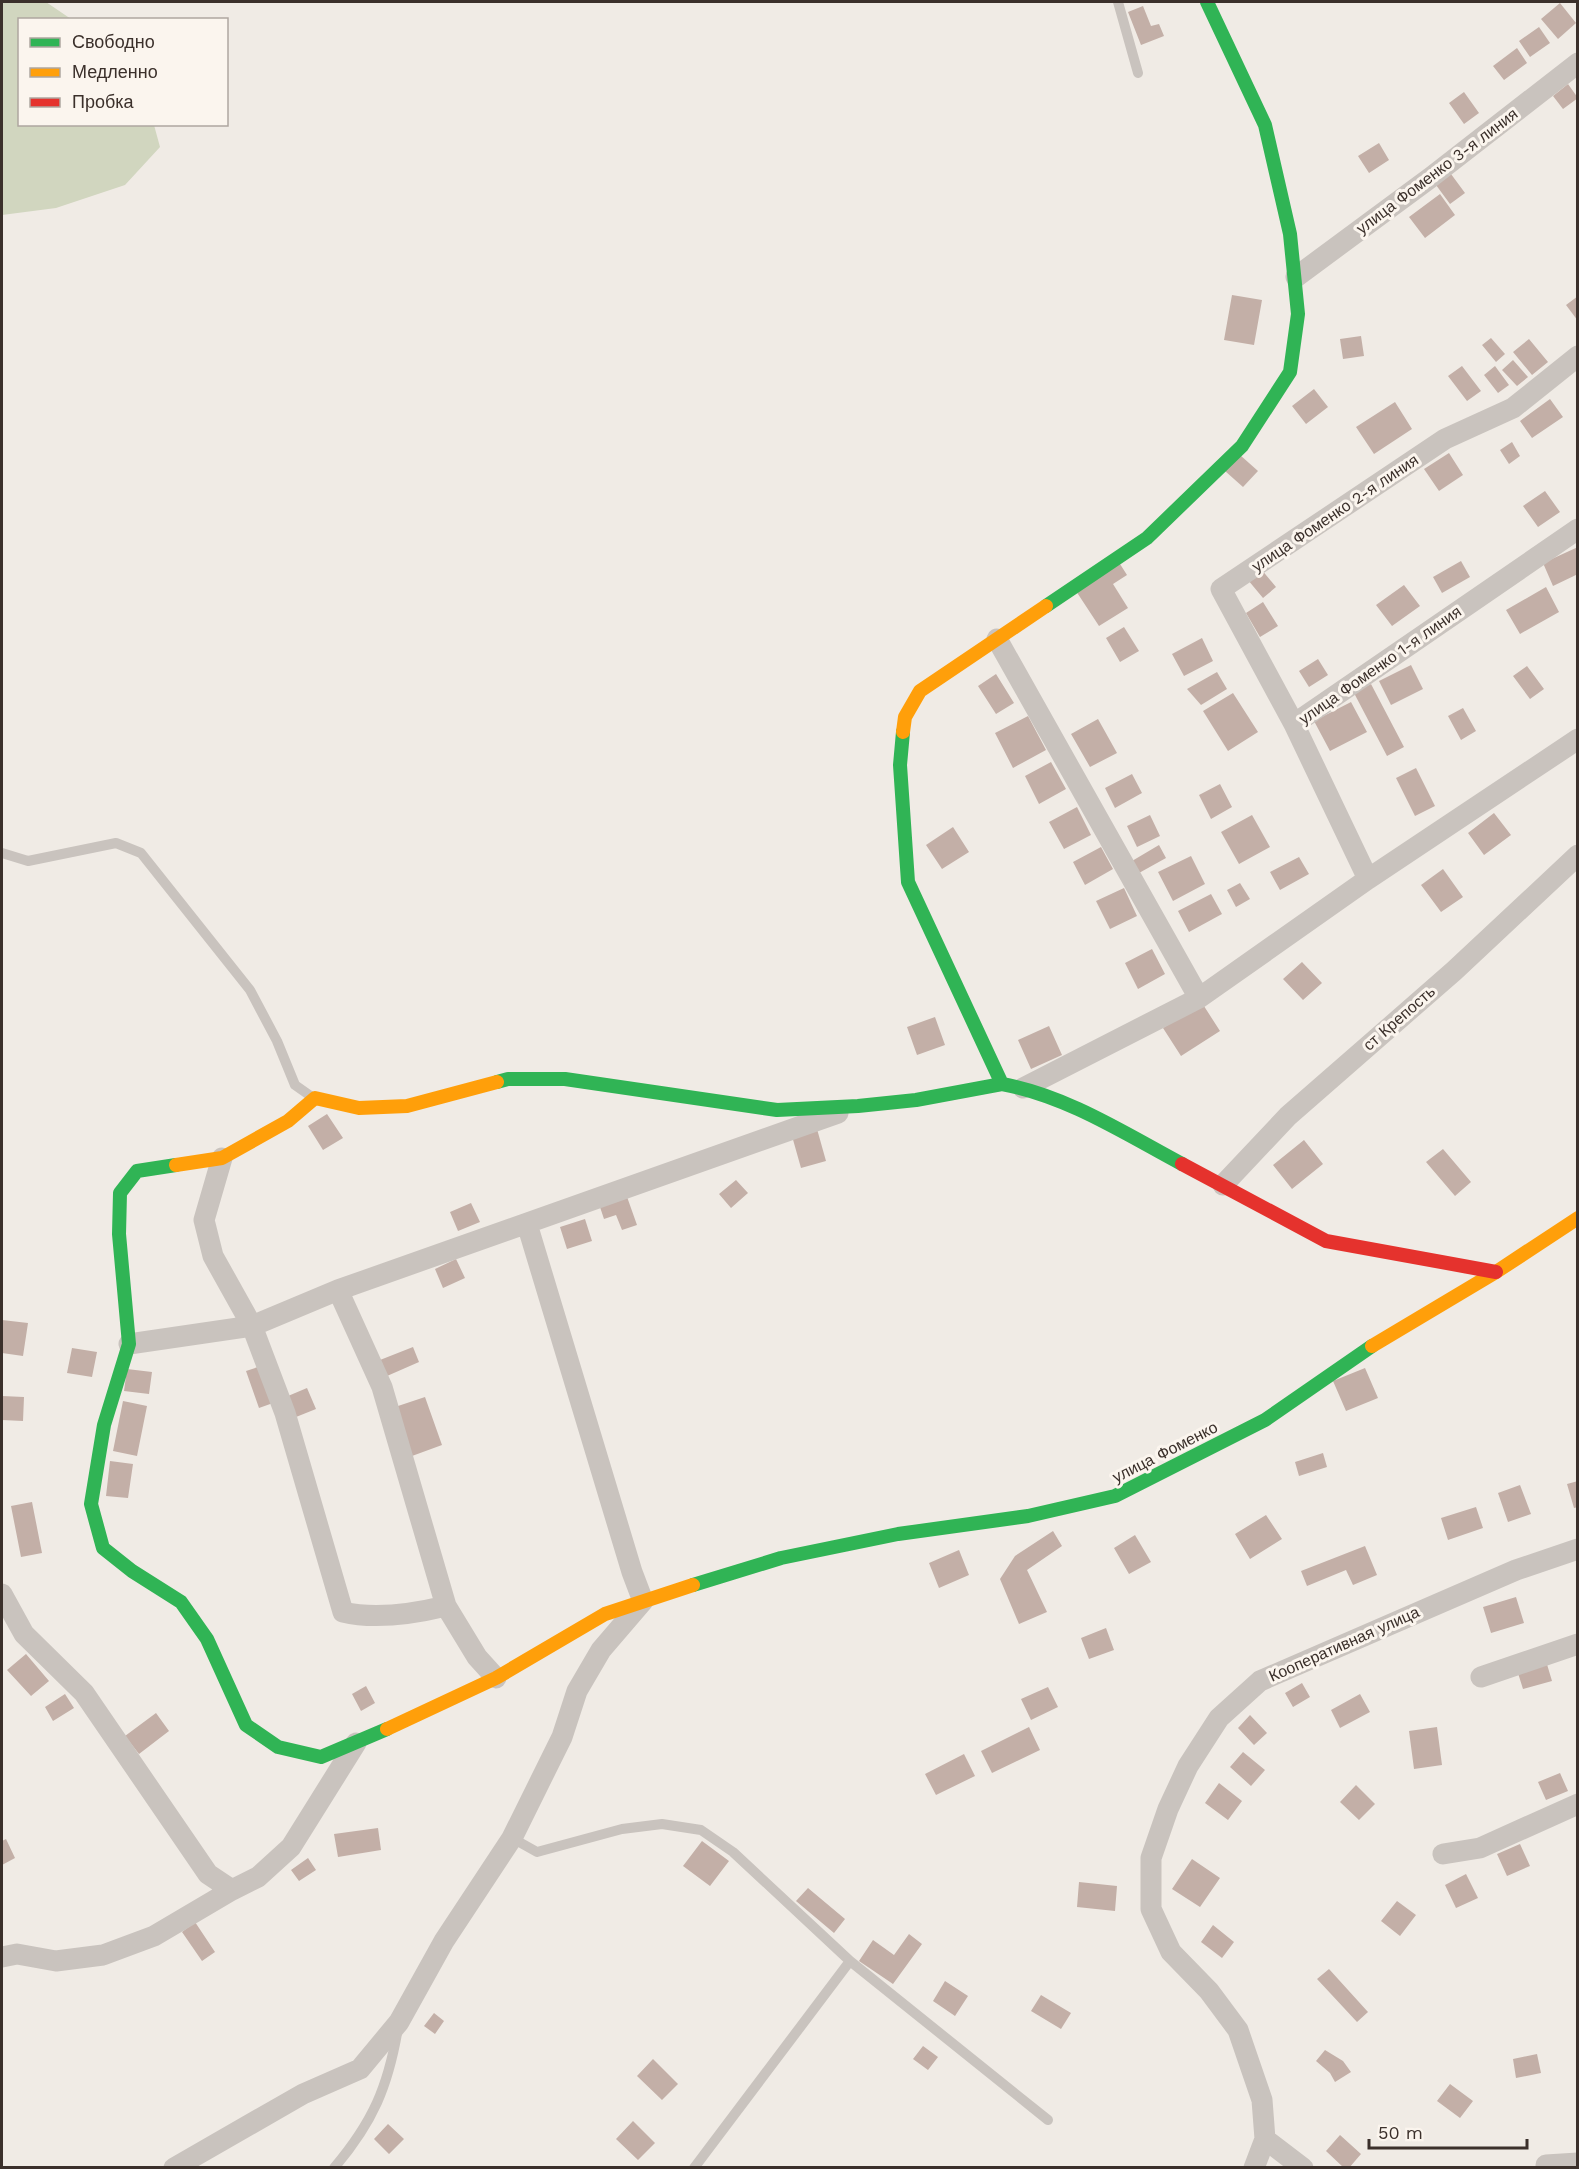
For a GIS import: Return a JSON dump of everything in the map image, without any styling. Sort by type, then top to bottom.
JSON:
[{"type":"street","points":[[1209,2],[1265,125],[1290,234],[1298,314],[1290,372],[1242,446],[1147,538],[920,692],[905,717],[900,765],[909,882],[1013,1086],[1082,1110],[1326,1240],[1496,1272]]},
{"type":"street","name":"улица Фоменко 3-я линия","points":[[1296,278],[1578,63]]},
{"type":"street","name":"улица Фоменко 2-я линия","points":[[1294,724],[1221,589],[1445,439],[1513,408],[1578,356]]},
{"type":"street","name":"улица Фоменко 1-я линия","points":[[1368,879],[1294,724],[1578,529]]},
{"type":"street","points":[[997,639],[1199,998]]},
{"type":"street","points":[[858,1106],[338,1290],[252,1326],[129,1344],[119,1233],[120,1193],[137,1171],[222,1158],[288,1121],[315,1098],[359,1107],[407,1106],[508,1079],[565,1079],[777,1110],[858,1106],[1013,1086],[1199,998],[1368,879],[1578,739]]},
{"type":"street","name":"ст Крепость","points":[[1223,1185],[1288,1116],[1454,970],[1578,855]]},
{"type":"street","points":[[222,1158],[204,1220],[213,1256],[252,1326],[285,1413],[343,1612],[362,1617],[426,1611],[446,1606]]},
{"type":"street","name":"улица Фоменко","points":[[129,1344],[104,1425],[91,1504],[103,1548],[132,1571],[181,1602],[207,1639],[246,1725],[278,1746],[321,1757],[496,1678],[605,1614],[643,1601],[781,1558],[898,1534],[1028,1516],[1115,1496],[1266,1420],[1385,1337],[1496,1272],[1578,1218]]},
{"type":"street","points":[[174,2168],[303,2094],[360,2069],[399,2022],[444,1941],[512,1838],[562,1737],[577,1691],[601,1650],[643,1601],[632,1572],[526,1224]]},
{"type":"street","points":[[338,1290],[382,1387],[446,1606],[477,1657],[496,1678]]},
{"type":"street","name":"Кооперативная улица","points":[[1254,2168],[1265,2139],[1262,2100],[1238,2030],[1209,1991],[1171,1952],[1151,1909],[1151,1858],[1168,1809],[1188,1766],[1219,1718],[1260,1681],[1516,1570],[1578,1549]]},
{"type":"street","points":[[2,1594],[24,1634],[84,1693],[208,1874],[232,1890]]},
{"type":"street","points":[[1481,1677],[1578,1644]]},
{"type":"street","points":[[2,1957],[17,1954],[56,1961],[102,1955],[154,1936],[258,1877],[291,1847],[356,1743]]},
{"type":"street","points":[[1443,1854],[1480,1848],[1578,1804]]},
{"type":"street","points":[[1265,2139],[1303,2168]]},
{"type":"street","points":[[1546,2165],[1578,2163]]},
{"type":"lane","points":[[1118,2],[1138,73]]},
{"type":"lane","points":[[2,853],[28,861],[116,843],[141,853],[250,990],[278,1041],[295,1085],[315,1098]]},
{"type":"lane","points":[[512,1838],[537,1852],[621,1829],[662,1824],[701,1830],[733,1852],[850,1961],[1048,2120]]},
{"type":"lane","points":[[694,2168],[850,1961]]},
{"type":"lane","points":[[334,2168],[375,2111],[392,2065],[399,2022]]},
{"type":"green space","points":[[2,2],[46,2],[70,18],[18,18],[18,126],[154,126],[160,147],[125,185],[56,208],[2,215]]},
{"type":"building","points":[[1560,3],[1576,23],[1558,39],[1541,19]]},
{"type":"building","points":[[1143,6],[1151,26],[1159,24],[1164,36],[1141,45],[1128,12]]},
{"type":"building","points":[[1539,27],[1550,43],[1530,57],[1519,41]]},
{"type":"building","points":[[1517,48],[1527,63],[1504,80],[1493,66]]},
{"type":"building","points":[[1568,84],[1578,98],[1563,109],[1553,96]]},
{"type":"building","points":[[1464,92],[1479,113],[1464,124],[1449,103]]},
{"type":"building","points":[[1379,143],[1389,160],[1369,173],[1358,156]]},
{"type":"building","points":[[1451,174],[1465,193],[1450,204],[1436,185]]},
{"type":"building","points":[[1440,194],[1455,215],[1425,238],[1409,217]]},
{"type":"building","points":[[1232,295],[1262,300],[1254,345],[1224,340]]},
{"type":"building","points":[[1578,296],[1578,321],[1566,305]]},
{"type":"building","points":[[1361,336],[1364,356],[1343,359],[1340,339]]},
{"type":"building","points":[[1491,338],[1505,354],[1496,362],[1482,345]]},
{"type":"building","points":[[1529,339],[1548,362],[1532,375],[1513,352]]},
{"type":"building","points":[[1513,360],[1528,377],[1517,386],[1502,370]]},
{"type":"building","points":[[1462,366],[1481,391],[1467,401],[1448,376]]},
{"type":"building","points":[[1495,366],[1509,385],[1498,393],[1484,375]]},
{"type":"building","points":[[1314,389],[1328,407],[1306,424],[1292,406]]},
{"type":"building","points":[[1550,399],[1563,417],[1532,438],[1520,421]]},
{"type":"building","points":[[1395,402],[1412,429],[1374,454],[1356,427]]},
{"type":"building","points":[[1512,442],[1520,456],[1509,464],[1500,450]]},
{"type":"building","points":[[1449,453],[1463,475],[1439,491],[1424,469]]},
{"type":"building","points":[[1240,455],[1258,471],[1243,487],[1225,471]]},
{"type":"building","points":[[1545,491],[1560,512],[1538,527],[1523,506]]},
{"type":"building","points":[[1578,547],[1578,574],[1553,586],[1543,563]]},
{"type":"building","points":[[1461,561],[1470,577],[1442,593],[1433,577]]},
{"type":"building","points":[[1120,564],[1127,575],[1113,584],[1128,608],[1099,626],[1076,591]]},
{"type":"building","points":[[1261,569],[1276,587],[1263,598],[1248,580]]},
{"type":"building","points":[[1404,585],[1420,606],[1392,626],[1376,605]]},
{"type":"building","points":[[1546,587],[1559,612],[1520,634],[1506,610]]},
{"type":"building","points":[[1263,602],[1278,626],[1260,637],[1246,613]]},
{"type":"building","points":[[1124,627],[1139,651],[1120,662],[1106,638]]},
{"type":"building","points":[[1202,638],[1213,661],[1184,676],[1172,654]]},
{"type":"building","points":[[1318,659],[1328,675],[1309,687],[1299,671]]},
{"type":"building","points":[[1411,665],[1423,689],[1391,705],[1379,681]]},
{"type":"building","points":[[1527,666],[1544,689],[1530,699],[1513,676]]},
{"type":"building","points":[[1217,672],[1227,689],[1201,705],[1187,689]]},
{"type":"building","points":[[996,674],[1014,703],[996,714],[978,686]]},
{"type":"building","points":[[1371,684],[1404,747],[1387,756],[1354,693]]},
{"type":"building","points":[[1233,693],[1258,732],[1228,751],[1203,711]]},
{"type":"building","points":[[1351,702],[1367,732],[1330,751],[1314,721]]},
{"type":"building","points":[[1463,708],[1476,731],[1461,740],[1448,716]]},
{"type":"building","points":[[1028,716],[1046,750],[1013,768],[995,733]]},
{"type":"building","points":[[1098,719],[1117,753],[1090,767],[1071,734]]},
{"type":"building","points":[[1051,762],[1066,789],[1039,804],[1025,776]]},
{"type":"building","points":[[1416,768],[1435,806],[1415,816],[1396,778]]},
{"type":"building","points":[[1132,774],[1142,793],[1115,808],[1105,788]]},
{"type":"building","points":[[1220,784],[1232,807],[1211,819],[1199,795]]},
{"type":"building","points":[[1077,807],[1091,835],[1064,849],[1049,822]]},
{"type":"building","points":[[1494,813],[1511,835],[1484,855],[1468,833]]},
{"type":"building","points":[[1150,815],[1160,836],[1137,847],[1127,826]]},
{"type":"building","points":[[1252,815],[1270,847],[1239,864],[1221,832]]},
{"type":"building","points":[[953,827],[969,852],[942,869],[926,845]]},
{"type":"building","points":[[1159,845],[1166,858],[1139,873],[1132,861]]},
{"type":"building","points":[[1101,847],[1113,869],[1085,885],[1073,862]]},
{"type":"building","points":[[1191,856],[1205,884],[1173,901],[1158,872]]},
{"type":"building","points":[[1299,857],[1309,874],[1280,890],[1270,872]]},
{"type":"building","points":[[1443,869],[1463,897],[1441,912],[1421,885]]},
{"type":"building","points":[[1240,883],[1250,899],[1236,907],[1227,890]]},
{"type":"building","points":[[1124,888],[1137,916],[1110,929],[1096,901]]},
{"type":"building","points":[[1211,894],[1222,914],[1189,932],[1178,911]]},
{"type":"building","points":[[1152,949],[1165,974],[1138,989],[1125,963]]},
{"type":"building","points":[[1302,962],[1322,983],[1303,1000],[1283,979]]},
{"type":"building","points":[[1202,1003],[1220,1031],[1181,1056],[1163,1028]]},
{"type":"building","points":[[935,1017],[945,1045],[917,1055],[907,1027]]},
{"type":"building","points":[[1049,1026],[1062,1055],[1031,1069],[1018,1040]]},
{"type":"building","points":[[327,1114],[343,1138],[323,1150],[308,1126]]},
{"type":"building","points":[[817,1129],[826,1161],[801,1168],[792,1136]]},
{"type":"building","points":[[1304,1140],[1323,1164],[1292,1189],[1273,1165]]},
{"type":"building","points":[[1443,1149],[1471,1182],[1455,1196],[1426,1162]]},
{"type":"building","points":[[736,1180],[748,1193],[731,1208],[719,1194]]},
{"type":"building","points":[[626,1194],[637,1225],[622,1230],[616,1215],[604,1219],[599,1204]]},
{"type":"building","points":[[471,1203],[480,1222],[458,1231],[450,1212]]},
{"type":"building","points":[[585,1219],[592,1241],[567,1249],[560,1227]]},
{"type":"building","points":[[456,1259],[465,1278],[443,1288],[435,1269]]},
{"type":"building","points":[[2,1320],[28,1323],[23,1356],[2,1353]]},
{"type":"building","points":[[413,1347],[419,1362],[387,1376],[380,1360]]},
{"type":"building","points":[[72,1348],[97,1352],[92,1377],[67,1373]]},
{"type":"building","points":[[261,1366],[273,1403],[259,1408],[246,1371]]},
{"type":"building","points":[[1365,1368],[1378,1398],[1346,1411],[1333,1381]]},
{"type":"building","points":[[127,1369],[152,1372],[149,1394],[124,1391]]},
{"type":"building","points":[[307,1388],[316,1409],[296,1417],[288,1396]]},
{"type":"building","points":[[2,1396],[24,1397],[23,1421],[2,1420]]},
{"type":"building","points":[[425,1397],[442,1445],[412,1456],[395,1407]]},
{"type":"building","points":[[123,1401],[147,1406],[137,1456],[113,1451]]},
{"type":"building","points":[[1323,1453],[1327,1467],[1299,1476],[1295,1462]]},
{"type":"building","points":[[110,1461],[133,1464],[128,1498],[106,1496]]},
{"type":"building","points":[[1578,1481],[1578,1507],[1574,1508],[1567,1484]]},
{"type":"building","points":[[1520,1485],[1531,1514],[1508,1522],[1498,1493]]},
{"type":"building","points":[[32,1502],[42,1553],[21,1557],[11,1506]]},
{"type":"building","points":[[1476,1507],[1483,1528],[1448,1540],[1441,1518]]},
{"type":"building","points":[[1266,1515],[1282,1539],[1250,1559],[1235,1534]]},
{"type":"building","points":[[1053,1531],[1062,1546],[1027,1570],[1047,1612],[1019,1624],[1000,1579],[1015,1556]]},
{"type":"building","points":[[1135,1535],[1151,1562],[1129,1574],[1114,1548]]},
{"type":"building","points":[[1365,1546],[1377,1575],[1353,1585],[1346,1570],[1307,1586],[1301,1571]]},
{"type":"building","points":[[959,1550],[969,1575],[939,1588],[929,1563]]},
{"type":"building","points":[[1516,1597],[1524,1623],[1491,1633],[1483,1607]]},
{"type":"building","points":[[1106,1628],[1114,1650],[1089,1659],[1081,1638]]},
{"type":"building","points":[[26,1654],[49,1681],[31,1696],[7,1670]]},
{"type":"building","points":[[1546,1661],[1552,1681],[1523,1689],[1517,1670]]},
{"type":"building","points":[[1302,1683],[1310,1697],[1293,1707],[1285,1693]]},
{"type":"building","points":[[366,1686],[375,1703],[361,1711],[352,1694]]},
{"type":"building","points":[[1048,1687],[1058,1707],[1031,1720],[1021,1699]]},
{"type":"building","points":[[65,1694],[74,1708],[53,1721],[45,1707]]},
{"type":"building","points":[[1360,1694],[1370,1712],[1340,1728],[1331,1710]]},
{"type":"building","points":[[156,1713],[169,1731],[139,1754],[125,1736]]},
{"type":"building","points":[[1250,1715],[1267,1733],[1254,1745],[1238,1728]]},
{"type":"building","points":[[1029,1727],[1040,1750],[992,1773],[981,1751]]},
{"type":"building","points":[[1437,1727],[1442,1765],[1414,1769],[1409,1731]]},
{"type":"building","points":[[1243,1752],[1265,1770],[1251,1786],[1230,1767]]},
{"type":"building","points":[[964,1754],[975,1776],[936,1795],[925,1774]]},
{"type":"building","points":[[1560,1773],[1568,1791],[1546,1800],[1538,1782]]},
{"type":"building","points":[[1219,1783],[1242,1801],[1228,1820],[1205,1803]]},
{"type":"building","points":[[1356,1785],[1375,1804],[1359,1820],[1340,1802]]},
{"type":"building","points":[[378,1828],[381,1850],[338,1857],[334,1834]]},
{"type":"building","points":[[6,1839],[15,1858],[2,1865],[2,1841]]},
{"type":"building","points":[[702,1841],[729,1861],[710,1886],[683,1866]]},
{"type":"building","points":[[1520,1844],[1530,1866],[1507,1876],[1497,1854]]},
{"type":"building","points":[[308,1858],[316,1870],[299,1881],[291,1870]]},
{"type":"building","points":[[1192,1859],[1220,1878],[1200,1907],[1172,1889]]},
{"type":"building","points":[[1466,1874],[1478,1898],[1456,1908],[1445,1885]]},
{"type":"building","points":[[1079,1882],[1117,1886],[1115,1911],[1077,1907]]},
{"type":"building","points":[[808,1888],[845,1919],[834,1933],[796,1901]]},
{"type":"building","points":[[1397,1901],[1416,1915],[1400,1936],[1381,1921]]},
{"type":"building","points":[[195,1922],[215,1952],[202,1961],[182,1932]]},
{"type":"building","points":[[1213,1925],[1234,1942],[1222,1958],[1201,1942]]},
{"type":"building","points":[[909,1934],[922,1944],[893,1984],[859,1961],[873,1940],[894,1955]]},
{"type":"building","points":[[1329,1969],[1368,2012],[1357,2022],[1317,1979]]},
{"type":"building","points":[[945,1981],[968,1996],[955,2016],[933,2001]]},
{"type":"building","points":[[1041,1995],[1071,2013],[1061,2029],[1031,2011]]},
{"type":"building","points":[[434,2013],[444,2021],[435,2034],[424,2026]]},
{"type":"building","points":[[923,2046],[938,2057],[928,2070],[913,2059]]},
{"type":"building","points":[[1325,2050],[1343,2061],[1351,2072],[1335,2082],[1330,2073],[1316,2061]]},
{"type":"building","points":[[1537,2054],[1541,2073],[1516,2078],[1513,2059]]},
{"type":"building","points":[[653,2059],[678,2084],[662,2100],[637,2076]]},
{"type":"building","points":[[1450,2084],[1473,2101],[1460,2118],[1437,2101]]},
{"type":"building","points":[[633,2121],[655,2143],[638,2160],[616,2139]]},
{"type":"building","points":[[388,2124],[404,2139],[389,2154],[374,2139]]},
{"type":"building","points":[[1340,2135],[1361,2154],[1349,2168],[1344,2168],[1326,2151]]},
{"type":"traffic: fast","points":[[1046,606],[1147,538],[1242,446],[1290,372],[1298,314],[1290,234],[1265,125],[1207,2]]},
{"type":"traffic: fast","points":[[903,732],[900,765],[908,882],[1002,1084],[1072,1106],[1182,1164]]},
{"type":"traffic: fast","points":[[497,1082],[508,1079],[565,1079],[777,1110],[858,1106],[916,1100],[1002,1084]]},
{"type":"traffic: fast","points":[[176,1165],[137,1171],[120,1193],[119,1234],[129,1344],[104,1425],[91,1504],[103,1548],[132,1571],[181,1602],[207,1639],[246,1725],[278,1747],[321,1757],[387,1729]]},
{"type":"traffic: fast","points":[[693,1585],[781,1558],[898,1534],[1028,1516],[1115,1496],[1265,1420],[1372,1346]]},
{"type":"traffic: slow","points":[[903,732],[905,717],[920,691],[1046,606]]},
{"type":"traffic: slow","points":[[176,1165],[222,1158],[288,1121],[315,1098],[359,1108],[407,1106],[497,1082]]},
{"type":"traffic: slow","points":[[1372,1346],[1496,1272],[1578,1218]]},
{"type":"traffic: slow","points":[[387,1729],[496,1678],[605,1614],[693,1585]]},
{"type":"traffic: jam","points":[[1182,1164],[1326,1241],[1496,1272]]}]
